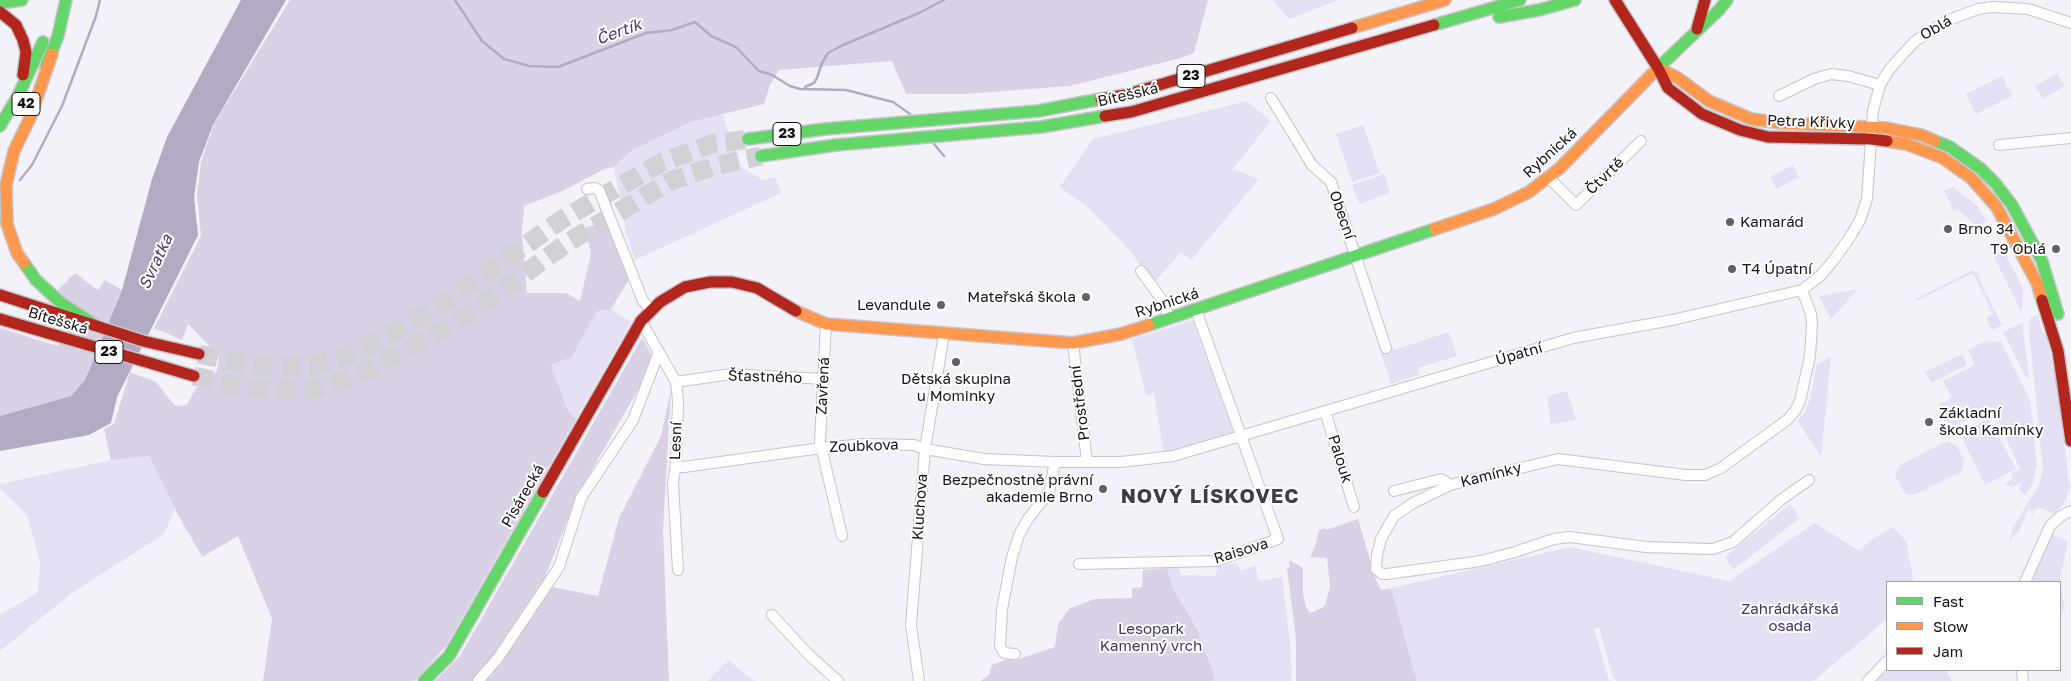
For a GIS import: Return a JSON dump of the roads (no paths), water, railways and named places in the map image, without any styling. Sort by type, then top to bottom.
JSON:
[{"type":"main road","points":[[0,3],[22,0]]},
{"type":"main road","name":"42","points":[[3,150],[52,54],[62,22],[66,0]]},
{"type":"main road","name":"Bítešská","points":[[748,139],[825,129],[1038,111],[1125,95],[1445,0]]},
{"type":"main road","name":"Bítešská","points":[[761,156],[836,145],[1042,127],[1131,112],[1520,0]]},
{"type":"main road","points":[[1407,33],[1539,10],[1575,0]]},
{"type":"main road","points":[[1696,30],[1705,0]]},
{"type":"main road","name":"Rybnická","points":[[641,321],[660,302],[685,287],[710,282],[732,282],[757,288],[805,316],[826,324],[1074,343],[1121,334],[1494,209],[1529,192],[1560,168],[1727,0]]},
{"type":"main road","points":[[1616,1],[1658,68]]},
{"type":"main road","points":[[0,12],[10,18],[16,25],[26,52],[18,96]]},
{"type":"main road","points":[[0,20],[13,28],[23,40]]},
{"type":"main road","name":"42","points":[[0,126],[18,96],[46,33]]},
{"type":"main road","points":[[52,54],[30,118],[12,160],[6,185],[5,205],[11,239],[26,267],[48,292],[74,316]]},
{"type":"main road","name":"Petra Křivky","points":[[1658,68],[1678,78],[1709,101],[1751,119],[1781,123],[1872,126],[1914,133],[1950,147],[1981,169],[2004,194],[2020,219],[2042,261],[2062,328],[2071,379]]},
{"type":"main road","name":"Petra Křivky","points":[[1658,68],[1668,88],[1686,103],[1702,114],[1740,130],[1782,138],[1870,139],[1906,144],[1943,158],[1971,178],[1996,206],[2037,283],[2052,328],[2063,376],[2071,441]]},
{"type":"main road","points":[[0,284],[47,310]]},
{"type":"main road","points":[[0,295],[47,310],[74,316]]},
{"type":"main road","name":"Bítešská","points":[[74,316],[94,325],[199,354]]},
{"type":"main road","name":"Bítešská","points":[[0,319],[194,376]]},
{"type":"main road","name":"Pisárecká","points":[[424,681],[449,656],[641,321]]},
{"type":"street","name":"Oblá","points":[[1870,139],[1873,111],[1880,85],[1895,63],[1914,42],[1937,26],[1966,12],[1986,8],[2011,7],[2046,14],[2071,24]]},
{"type":"street","points":[[1779,96],[1814,79],[1831,74],[1848,76],[1880,85]]},
{"type":"street","name":"Obecní","points":[[1271,98],[1312,165],[1330,182],[1386,348]]},
{"type":"street","points":[[1999,144],[2071,138]]},
{"type":"street","points":[[1802,290],[1820,276],[1833,261],[1860,220],[1867,199],[1870,139]]},
{"type":"street","name":"Čtvrtě","points":[[1548,177],[1576,205],[1640,141]]},
{"type":"street","points":[[587,189],[594,188],[599,190],[643,301],[651,310]]},
{"type":"street","points":[[1141,271],[1160,297],[1170,318]]},
{"type":"street","name":"Úpatní","points":[[1242,436],[1573,338],[1672,320],[1802,290]]},
{"type":"street","name":"Kamínky","points":[[1802,290],[1811,314],[1812,332],[1810,356],[1800,401],[1795,411],[1787,420],[1721,468],[1705,475],[1686,476],[1558,458],[1450,485],[1413,503],[1394,516],[1386,528],[1375,564],[1378,572],[1382,574],[1396,574],[1481,561],[1554,539],[1570,537],[1646,547],[1713,549],[1733,542],[1782,499],[1810,480]]},
{"type":"street","name":"Raisova","points":[[1079,564],[1216,561],[1278,539],[1196,310]]},
{"type":"street","name":"Lesní","points":[[641,321],[676,382],[678,401],[676,463],[673,484],[678,570]]},
{"type":"street","name":"Zavřená","points":[[826,324],[821,448],[842,536]]},
{"type":"street","name":"Kluchova","points":[[919,681],[911,625],[925,449],[944,334]]},
{"type":"street","name":"Prostřední","points":[[1074,343],[1088,462]]},
{"type":"street","points":[[478,681],[498,658],[559,567],[581,498],[633,420],[659,352]]},
{"type":"street","name":"Šťastného","points":[[676,382],[731,374],[824,379]]},
{"type":"street","name":"Palouk","points":[[1325,411],[1354,507]]},
{"type":"street","name":"Zoubkova","points":[[676,463],[680,467],[684,467],[821,448],[886,444],[914,445],[925,449],[984,459],[1121,462],[1173,456],[1242,436]]},
{"type":"street","points":[[1015,654],[1004,653],[1000,646],[1002,609],[1012,557],[1019,535],[1028,519],[1049,492],[1054,462]]},
{"type":"street","points":[[1394,491],[1442,479],[1450,485]]},
{"type":"street","points":[[2025,581],[2050,526],[2061,516],[2071,511]]},
{"type":"street","points":[[772,616],[810,656],[838,681]]},
{"type":"street","points":[[1868,681],[1886,662]]},
{"type":"water","name":"Svratka","points":[[241,0],[286,0],[213,125],[199,162],[194,197],[198,235],[117,397],[111,423],[89,435],[0,451],[0,416],[71,396],[85,380],[122,290],[152,179],[167,137]]},
{"type":"waterway","points":[[20,180],[32,165],[62,106],[96,16],[100,0]]},
{"type":"waterway","name":"Čertík","points":[[455,0],[482,41],[504,59],[529,66],[558,67],[646,33],[672,30],[695,22],[711,36],[736,47],[759,71],[772,75],[790,86],[800,89],[846,90],[893,102],[910,114]]},
{"type":"waterway","name":"Čertík","points":[[805,87],[814,83],[828,53],[944,0]]},
{"type":"waterway","name":"Čertík","points":[[934,144],[944,156]]},
{"type":"tunnel","points":[[199,354],[246,364],[280,367],[311,366],[340,358],[370,345],[444,303],[561,220],[662,162],[712,144],[748,139]]},
{"type":"tunnel","points":[[194,376],[242,387],[279,391],[316,389],[345,380],[377,366],[456,323],[570,241],[671,181],[715,166],[761,156]]},
{"type":"place","name":"Kamarád","points":[[1730,222]]},
{"type":"place","name":"Brno 34","points":[[1948,229]]},
{"type":"place","name":"T9 Oblá","points":[[2056,249]]},
{"type":"place","name":"T4 Úpatní","points":[[1732,269]]},
{"type":"place","name":"Mateřská škola","points":[[1086,297]]},
{"type":"place","name":"Levandule","points":[[941,305]]},
{"type":"place","name":"Dětská skupina u Mominky","points":[[956,362]]},
{"type":"place","name":"Základní škola Kamínky","points":[[1929,422]]},
{"type":"place","name":"Bezpečnostně právní akademie Brno","points":[[1103,489]]},
{"type":"district","name":"NOVÝ LÍSKOVEC","points":[[1210,497]]},
{"type":"park label","name":"Zahrádkářská osada","points":[[1790,618]]},
{"type":"park label","name":"Lesopark Kamenný vrch","points":[[1151,638]]}]
